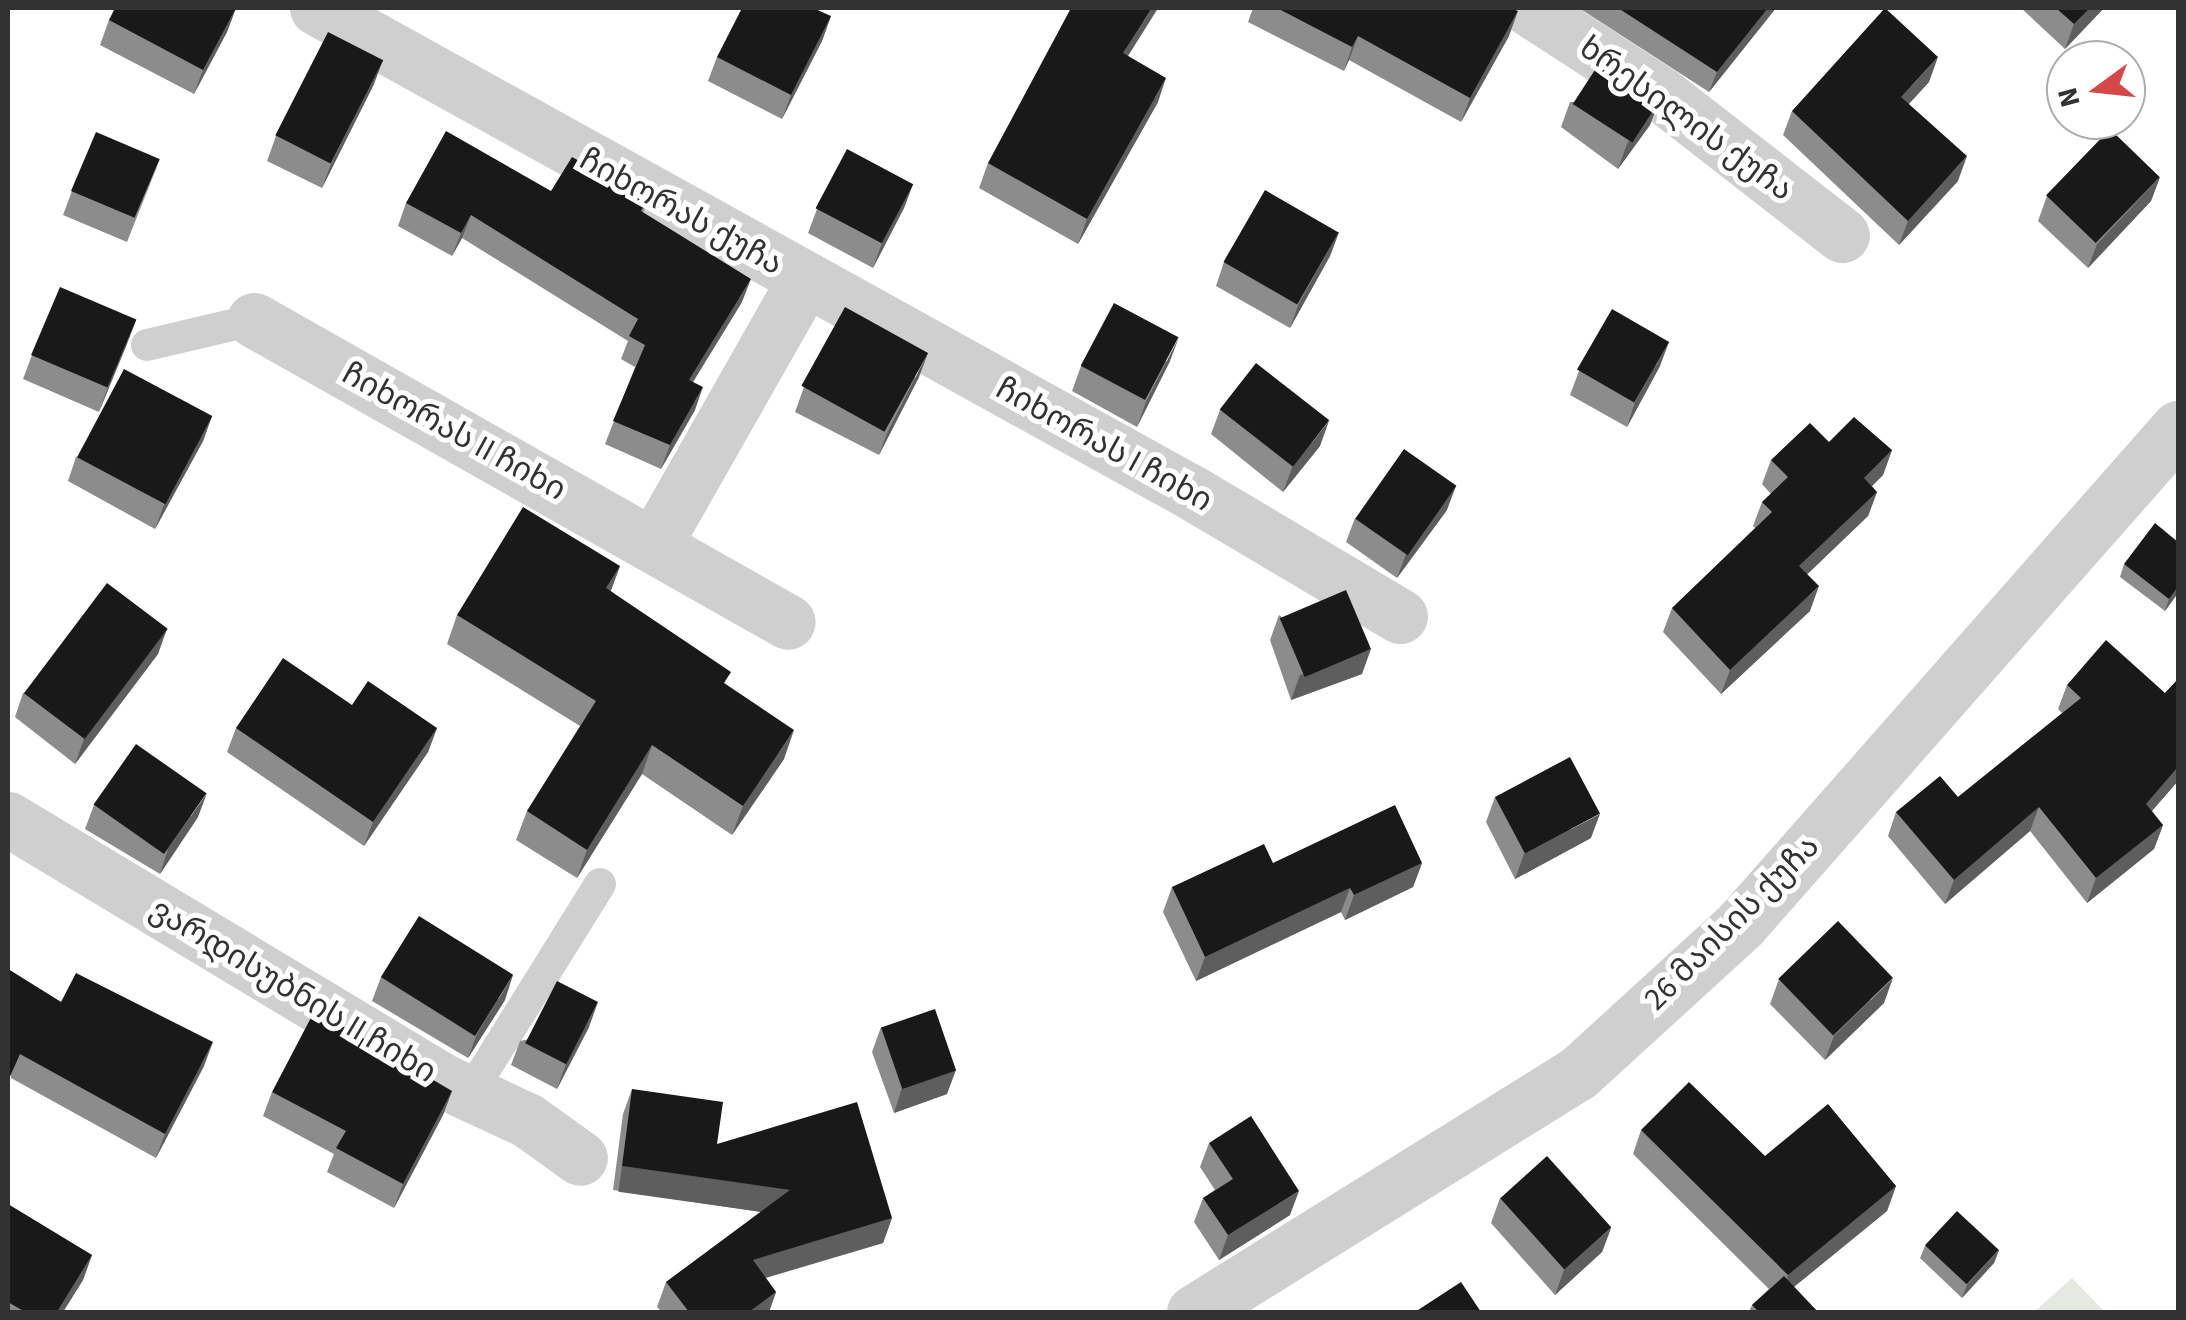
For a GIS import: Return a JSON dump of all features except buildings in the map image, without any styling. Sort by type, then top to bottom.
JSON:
[{"type":"street","name":"ჩიხორას ქუჩა","points":[[317,8],[804,281],[655,543]]},
{"type":"street","name":"ხრესილის ქუჩა","points":[[1528,8],[1662,95],[1842,234]]},
{"type":"street","name":"ჩიხორას I ჩიხი","points":[[804,281],[1191,492],[1400,616]]},
{"type":"street","name":"ჩიხორას II ჩიხი","points":[[254,320],[655,543]]},
{"type":"street","name":"26 მაისის ქუჩა","points":[[1194,1312],[1577,1074],[1741,924],[2178,428]]},
{"type":"street","points":[[655,543],[788,622]]},
{"type":"street","name":"ვარდისუბნის II ჩიხი","points":[[8,819],[470,1093],[527,1120],[580,1158]]},
{"type":"lane","points":[[147,346],[254,320]]},
{"type":"lane","points":[[470,1093],[600,884]]},
{"type":"shaded area","points":[[2072,1278],[2105,1312],[2034,1312]]}]
